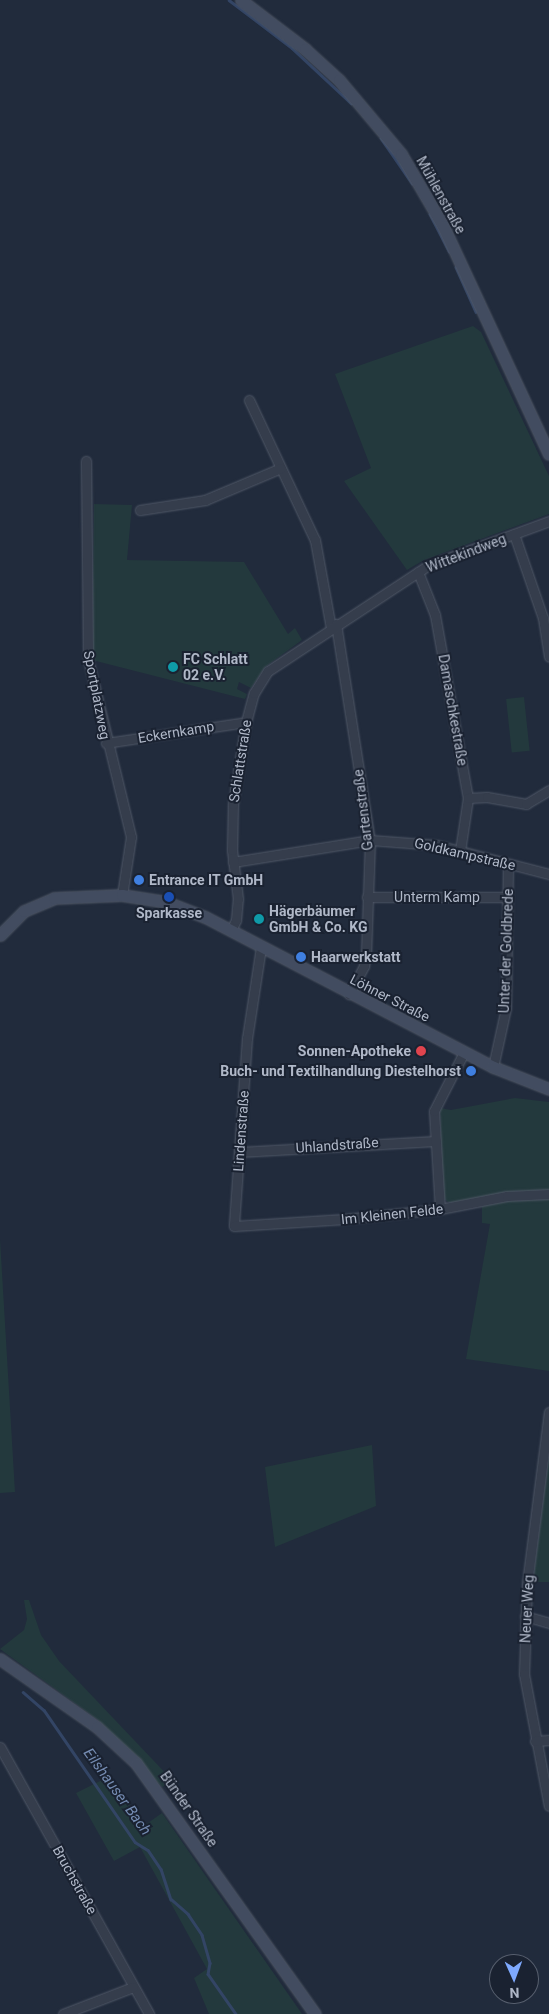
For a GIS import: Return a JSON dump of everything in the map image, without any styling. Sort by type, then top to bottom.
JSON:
[{"type":"main road","name":"Mühlenstraße","points":[[241,0],[297,43],[338,80],[401,154],[443,226],[549,454]]},
{"type":"main road","name":"Löhner Straße","points":[[0,935],[24,911],[44,901],[79,894],[122,894],[166,902],[261,946],[348,994],[493,1067],[549,1090]]},
{"type":"main road","name":"Bünder Straße","points":[[0,1659],[97,1727],[136,1763],[316,2014]]},
{"type":"street","points":[[249,400],[315,540],[333,626]]},
{"type":"street","name":"Sportplatzweg","points":[[86,461],[88,659],[106,743],[131,837],[122,894]]},
{"type":"street","points":[[140,510],[206,500],[281,468]]},
{"type":"street","name":"Wittekindweg","points":[[333,626],[429,564],[549,521]]},
{"type":"street","points":[[514,534],[543,618],[549,657]]},
{"type":"street","name":"Damaschkestraße","points":[[418,572],[435,615],[468,798],[460,851]]},
{"type":"street","name":"Schlattstraße","points":[[231,931],[236,920],[238,899],[233,862],[233,804],[246,722],[254,693],[268,671],[333,626]]},
{"type":"street","name":"Gartenstraße","points":[[333,626],[370,840],[364,966],[348,994]]},
{"type":"street","name":"Eckernkamp","points":[[106,743],[246,722]]},
{"type":"street","points":[[468,798],[487,797],[526,804],[549,790]]},
{"type":"street","name":"Goldkampstraße","points":[[233,862],[370,840],[411,841],[460,851],[549,874]]},
{"type":"street","name":"Unter der Goldbrede","points":[[493,1067],[506,1008],[508,864]]},
{"type":"street","name":"Unterm Kamp","points":[[367,896],[507,897]]},
{"type":"street","name":"Lindenstraße","points":[[234,1226],[247,1038],[261,946]]},
{"type":"street","points":[[440,1209],[434,1111],[464,1052]]},
{"type":"street","name":"Uhlandstraße","points":[[239,1152],[436,1141]]},
{"type":"street","name":"Im Kleinen Felde","points":[[234,1226],[440,1209],[507,1196],[549,1194]]},
{"type":"street","name":"Neuer Weg","points":[[549,1412],[525,1616],[524,1674],[535,1741],[549,1806]]},
{"type":"street","points":[[525,1616],[549,1623]]},
{"type":"street","points":[[535,1741],[549,1740]]},
{"type":"street","name":"Bruchstraße","points":[[0,1746],[149,2014]]},
{"type":"street","points":[[62,2014],[133,1987]]},
{"type":"green space","points":[[473,326],[481,332],[549,476],[549,514],[424,560],[407,570],[344,481],[371,468],[335,374]]},
{"type":"green space","points":[[94,504],[132,505],[127,560],[244,562],[288,634],[295,628],[302,640],[265,667],[251,688],[239,682],[237,689],[247,694],[245,699],[92,660]]},
{"type":"green space","points":[[524,697],[530,751],[512,753],[506,699]]},
{"type":"green space","points":[[515,1098],[549,1102],[549,1371],[466,1359],[490,1224],[482,1223],[482,1205],[448,1202],[443,1198],[440,1108],[451,1110]]},
{"type":"green space","points":[[0,1239],[15,1492],[0,1493]]},
{"type":"green space","points":[[372,1445],[376,1506],[275,1547],[265,1467]]},
{"type":"green space","points":[[549,1455],[549,1582],[533,1582]]},
{"type":"green space","points":[[24,1600],[29,1600],[41,1635],[59,1661],[173,1781],[162,1787],[98,1720],[0,1649],[24,1630],[27,1619]]},
{"type":"green space","points":[[108,1777],[145,1825],[162,1813],[302,2014],[209,2014],[194,1978],[207,1969],[140,1847],[114,1861],[76,1793]]},
{"type":"waterway","points":[[229,0],[292,48],[351,103]]},
{"type":"waterway","points":[[381,138],[412,183]]},
{"type":"waterway","points":[[430,214],[449,251]]},
{"type":"waterway","points":[[456,267],[476,312]]},
{"type":"waterway","name":"Eilshauser Bach","points":[[23,1692],[44,1710],[135,1842],[148,1850],[161,1869],[171,1899],[188,1914],[202,1935],[210,1963],[208,1974],[236,2014]]},
{"type":"place","name":"FC Schlatt 02 e.V.","points":[[173,667]]},
{"type":"place","name":"Entrance IT GmbH","points":[[139,880]]},
{"type":"place","name":"Sparkasse","points":[[169,897]]},
{"type":"place","name":"Hägerbäumer GmbH & Co. KG","points":[[259,919]]},
{"type":"place","name":"Haarwerkstatt","points":[[301,957]]},
{"type":"place","name":"Sonnen-Apotheke","points":[[421,1051]]},
{"type":"place","name":"Buch- und Textilhandlung Diestelhorst","points":[[471,1071]]}]
